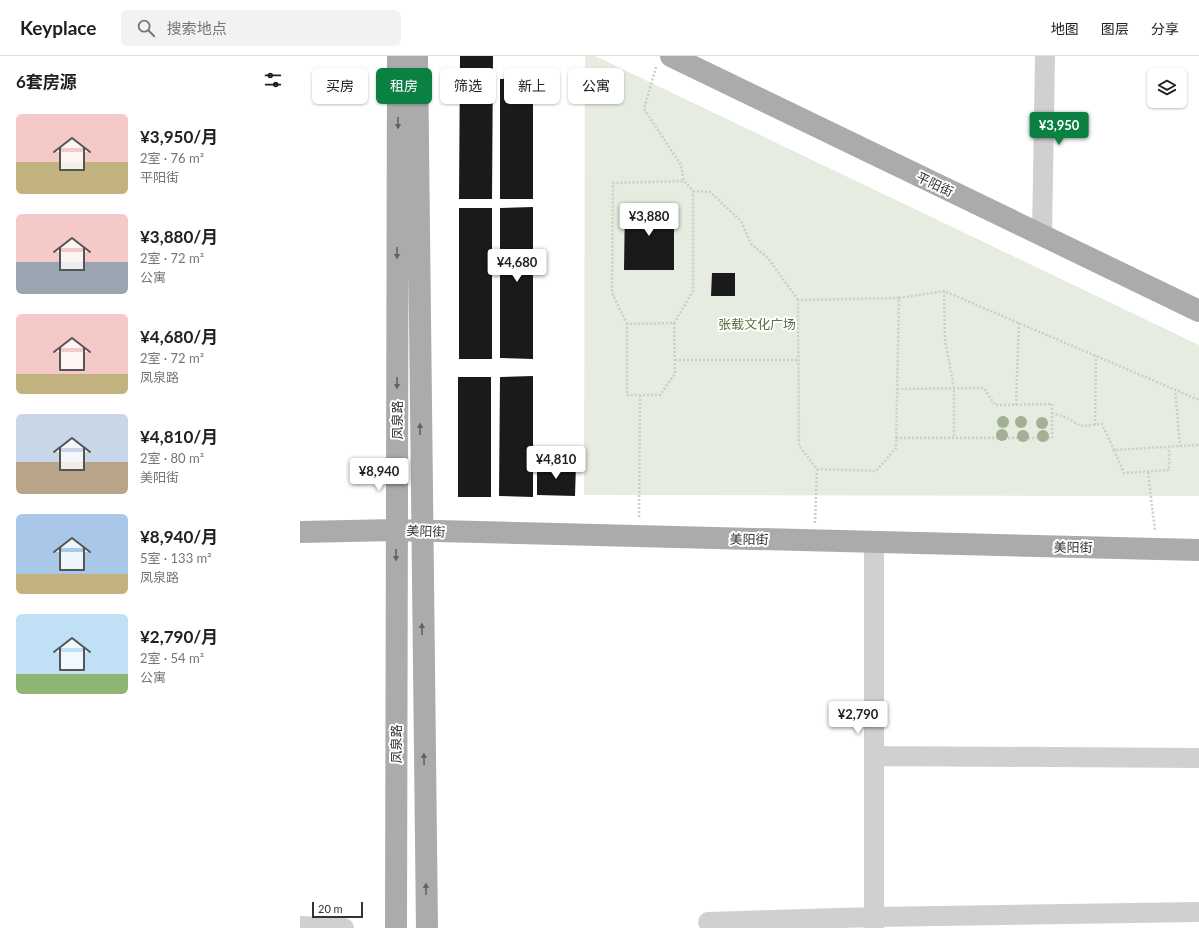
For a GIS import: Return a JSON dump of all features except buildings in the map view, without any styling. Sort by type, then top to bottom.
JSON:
[{"type":"main road","name":"凤泉路","points":[[396,928],[398,56]]},
{"type":"main road","points":[[417,56],[421,531],[427,928]]},
{"type":"main road","name":"平阳街","points":[[664,60],[1042,236],[1199,311]]},
{"type":"main road","name":"美阳街","points":[[300,532],[396,530],[1199,550]]},
{"type":"street","points":[[1042,236],[1045,56]]},
{"type":"street","points":[[874,542],[874,922]]},
{"type":"street","points":[[874,756],[1199,758]]},
{"type":"street","points":[[708,922],[874,922],[1199,912]]},
{"type":"street","points":[[300,926],[344,928]]},
{"type":"path","points":[[664,60],[644,109],[681,165],[684,181],[693,191],[693,291],[674,323],[674,374],[660,395],[627,395],[627,324],[612,293],[613,183],[684,181]]},
{"type":"path","points":[[693,191],[710,192],[741,221],[752,244],[768,258],[798,300],[799,446],[817,469],[814,541]]},
{"type":"path","points":[[798,300],[899,298],[944,291],[1199,400]]},
{"type":"path","points":[[944,291],[944,340],[954,388],[954,438]]},
{"type":"path","points":[[817,469],[876,471],[896,448],[899,298]]},
{"type":"path","points":[[627,324],[674,323]]},
{"type":"path","points":[[1016,405],[1019,323]]},
{"type":"path","points":[[1095,425],[1096,356]]},
{"type":"path","points":[[674,360],[799,360]]},
{"type":"path","points":[[896,438],[1052,438],[1052,404],[995,405],[984,388],[897,389]]},
{"type":"path","points":[[1175,389],[1180,446]]},
{"type":"path","points":[[639,537],[640,395]]},
{"type":"path","points":[[1052,413],[1067,418],[1082,426],[1102,424],[1124,473],[1169,470],[1169,447]]},
{"type":"path","points":[[1114,450],[1199,445]]},
{"type":"path","points":[[1148,472],[1157,549]]},
{"type":"green space","name":"张载文化广场","points":[[585,56],[595,56],[620,68],[585,68]]},
{"type":"green space","name":"张载文化广场","points":[[624,70],[1199,345],[1199,496],[584,495],[585,104],[624,104]]}]
